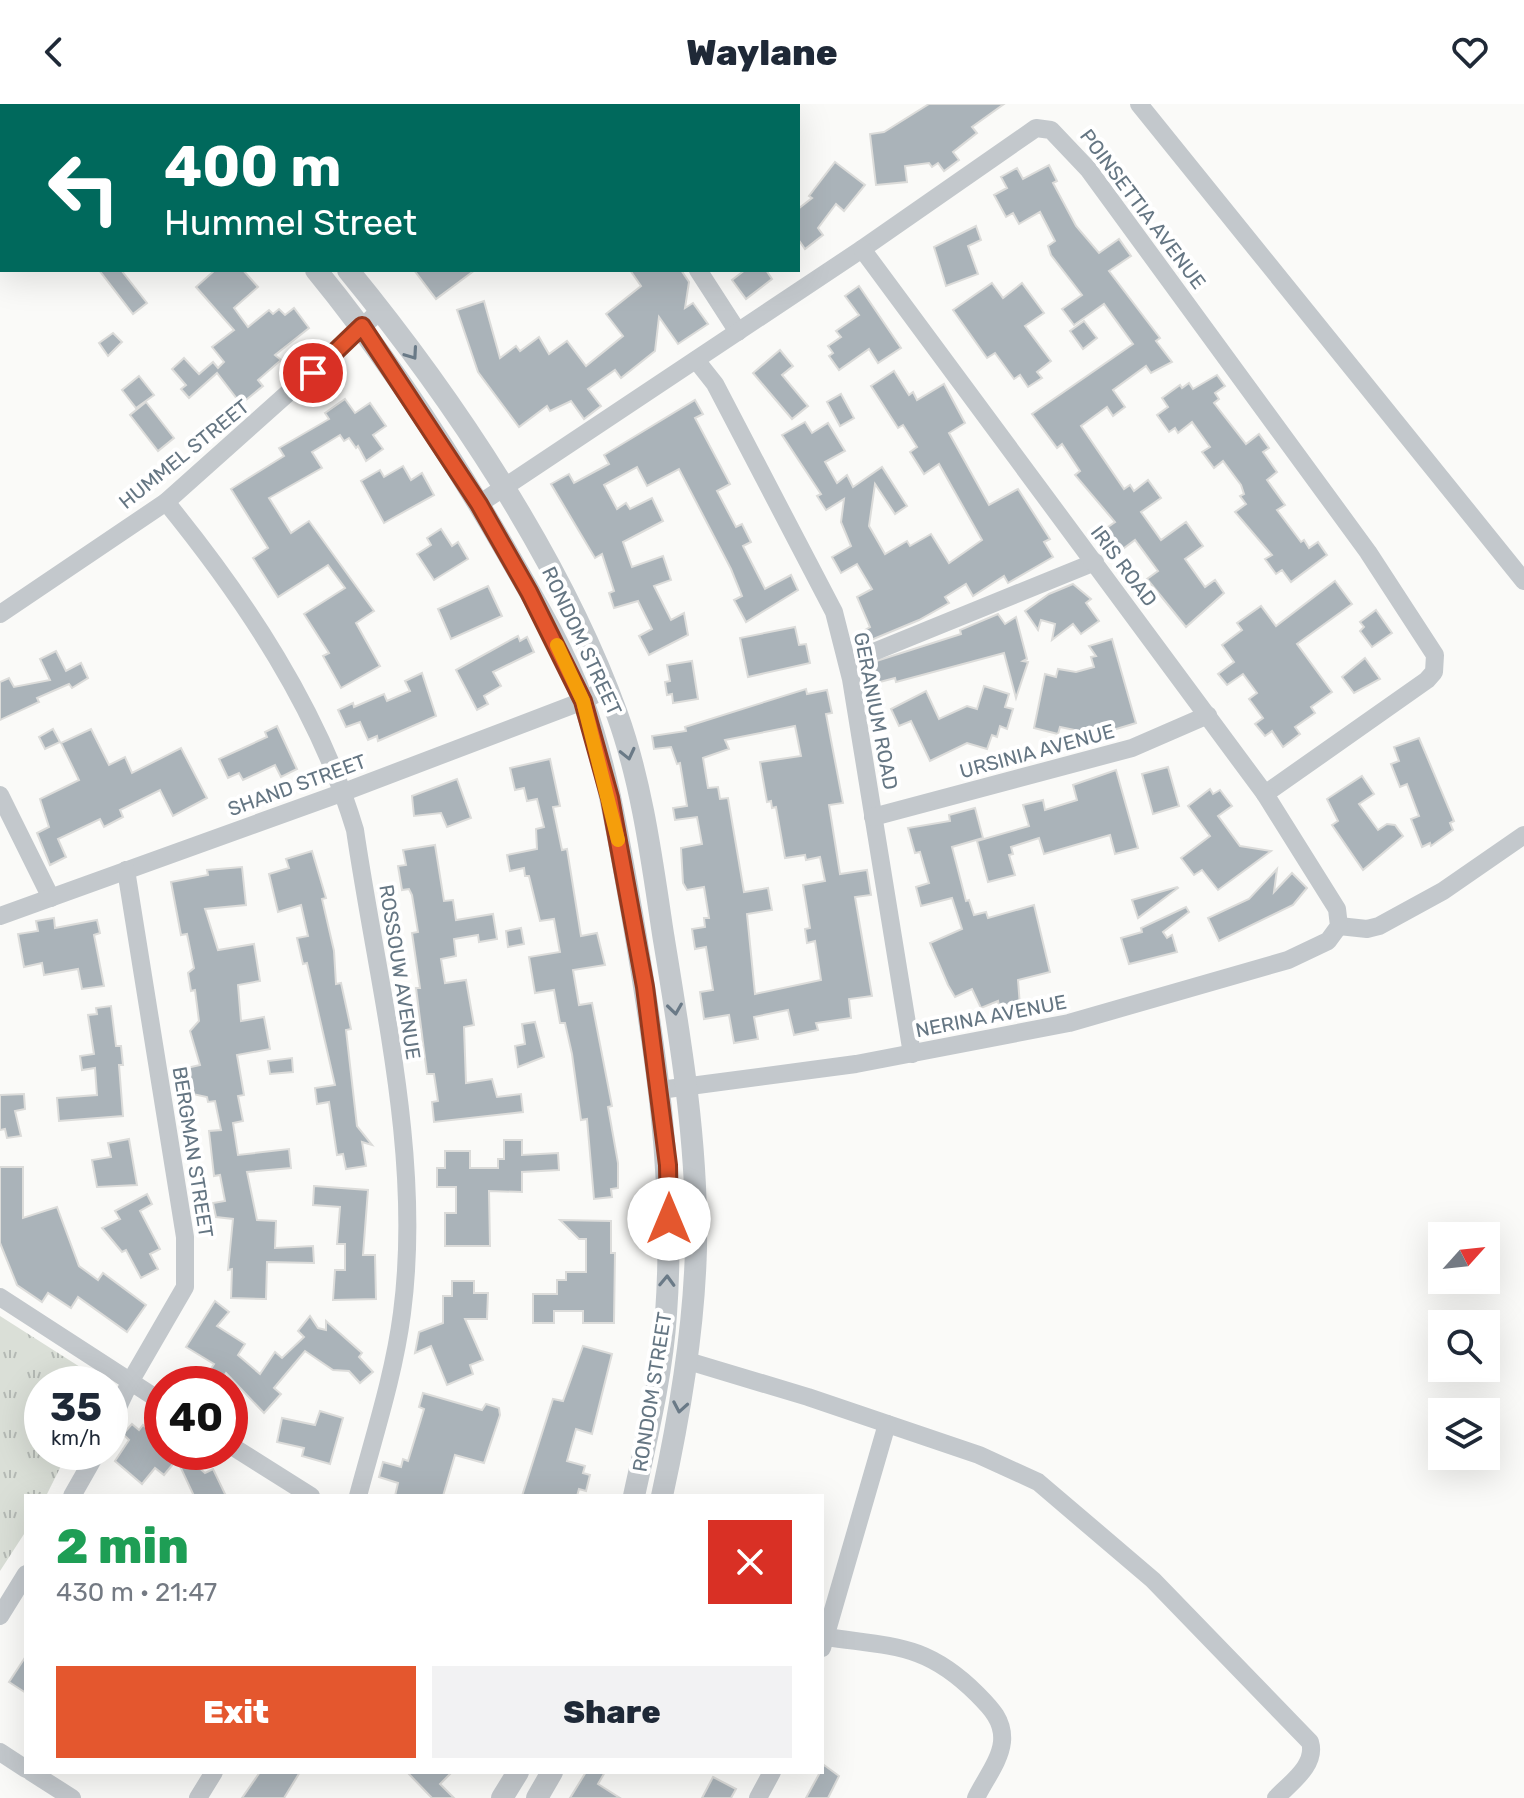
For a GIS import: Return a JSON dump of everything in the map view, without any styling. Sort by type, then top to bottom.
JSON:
[{"type":"street","points":[[1139,104],[1524,581]]},
{"type":"street","name":"POINSETTIA AVENUE","points":[[479,504],[1039,127],[1060,136],[1088,169],[1368,552],[1435,655],[1434,672],[1427,680],[1265,794]]},
{"type":"street","name":"IRIS ROAD","points":[[862,249],[1265,794],[1340,921]]},
{"type":"street","name":"RONDOM STREET","points":[[318,272],[362,326],[479,504],[529,592],[583,701],[610,798],[660,1090],[668,1165],[666,1315],[656,1395],[634,1494]]},
{"type":"street","name":"RONDOM STREET","points":[[350,272],[381,310],[503,489],[555,579],[607,688],[624,737],[648,848],[686,1086],[696,1247],[688,1361],[662,1494]]},
{"type":"street","points":[[699,272],[738,332]]},
{"type":"street","name":"HUMMEL STREET","points":[[0,614],[166,502],[381,310]]},
{"type":"street","name":"GERANIUM ROAD","points":[[696,360],[715,384],[828,598],[851,679],[912,1054]]},
{"type":"street","name":"ROSSOUW AVENUE","points":[[166,502],[219,572],[302,702],[344,792],[355,830],[393,1068],[406,1205],[402,1311],[394,1358],[359,1494]]},
{"type":"street","points":[[876,651],[1095,562]]},
{"type":"street","name":"SHAND STREET","points":[[0,916],[344,792],[583,701],[607,688]]},
{"type":"street","name":"URSINIA AVENUE","points":[[873,817],[1132,748],[1208,715]]},
{"type":"street","points":[[0,795],[51,898]]},
{"type":"street","points":[[1340,921],[1367,929],[1379,926],[1443,891],[1524,835]]},
{"type":"street","name":"BERGMAN STREET","points":[[126,870],[185,1237],[186,1272],[185,1287],[176,1307],[128,1386]]},
{"type":"street","name":"NERINA AVENUE","points":[[660,1090],[768,1077],[1010,1037],[1151,1002],[1278,964],[1335,935],[1340,921]]},
{"type":"street","points":[[0,1297],[144,1391]]},
{"type":"street","points":[[688,1361],[979,1455],[1038,1482],[1153,1580],[1310,1742],[1312,1749],[1305,1769],[1276,1798]]},
{"type":"street","points":[[887,1424],[824,1642],[912,1650],[939,1660],[992,1709],[999,1721],[1002,1744],[976,1798]]},
{"type":"street","points":[[248,1456],[308,1494]]},
{"type":"street","points":[[73,1494],[87,1470]]},
{"type":"street","points":[[0,1616],[24,1577]]},
{"type":"street","points":[[0,1752],[24,1768]]},
{"type":"street","points":[[34,1774],[72,1798]]},
{"type":"street","points":[[198,1798],[213,1774]]},
{"type":"street","points":[[502,1798],[517,1774]]},
{"type":"street","points":[[537,1798],[551,1774]]},
{"type":"street","points":[[758,1798],[771,1774]]},
{"type":"green space","points":[[0,1316],[78,1366],[24,1366],[24,1470],[59,1470],[47,1494],[24,1494],[24,1534],[0,1571]]},
{"type":"building","points":[[929,104],[1004,104],[972,127],[977,133],[953,152],[959,160],[944,171],[938,163],[932,167],[929,163],[905,166],[907,182],[876,185],[870,134],[884,132]]},
{"type":"building","points":[[835,162],[865,185],[844,211],[836,204],[818,228],[823,235],[805,249],[800,242],[800,207],[812,198],[809,196]]},
{"type":"building","points":[[1049,165],[1057,181],[1053,183],[1076,226],[1099,253],[1119,239],[1131,256],[1109,271],[1160,338],[1156,341],[1172,362],[1151,373],[1146,366],[1113,390],[1125,407],[1113,416],[1107,407],[1081,426],[1124,489],[1130,485],[1134,491],[1148,480],[1161,498],[1141,512],[1161,540],[1186,522],[1203,546],[1185,559],[1205,587],[1215,580],[1224,593],[1186,627],[1147,579],[1158,571],[1135,540],[1120,551],[1114,543],[1108,548],[1098,534],[1115,522],[1075,475],[1080,471],[1062,444],[1057,448],[1032,414],[1133,344],[1104,304],[1074,325],[1062,309],[1082,295],[1051,255],[1048,246],[1055,241],[1040,212],[1019,224],[1013,213],[1006,217],[994,195],[1007,188],[1001,177],[1017,168],[1023,179]]},
{"type":"building","points":[[976,226],[981,240],[968,246],[978,274],[946,286],[934,247]]},
{"type":"building","points":[[101,272],[123,272],[147,303],[133,314]]},
{"type":"building","points":[[213,272],[245,272],[258,287],[234,308],[248,327],[269,310],[273,314],[279,309],[285,315],[294,308],[309,328],[275,355],[281,360],[258,380],[263,386],[241,404],[217,373],[189,398],[181,389],[186,385],[172,369],[184,358],[199,374],[213,362],[218,368],[224,362],[212,347],[234,330],[196,287]]},
{"type":"building","points":[[416,272],[472,272],[436,299]]},
{"type":"building","points":[[631,272],[682,272],[689,282],[685,308],[693,303],[708,324],[678,344],[659,317],[655,351],[621,378],[615,370],[588,389],[601,406],[584,419],[571,401],[550,411],[547,406],[519,427],[478,372],[457,310],[484,301],[500,358],[516,346],[520,351],[539,337],[549,354],[567,341],[586,366],[623,336],[606,314],[641,286]]},
{"type":"building","points":[[742,272],[767,272],[772,279],[746,299],[732,280]]},
{"type":"building","points":[[992,283],[1003,298],[1022,283],[1044,313],[1025,326],[1051,361],[1037,372],[1042,378],[1028,387],[1020,375],[1014,379],[995,353],[987,358],[953,310]]},
{"type":"building","points":[[859,286],[901,348],[878,363],[869,349],[839,370],[829,356],[833,353],[828,346],[841,337],[836,331],[859,315],[845,296]]},
{"type":"building","points":[[1084,321],[1097,338],[1083,349],[1070,331]]},
{"type":"building","points":[[113,333],[122,342],[108,356],[99,343]]},
{"type":"building","points":[[780,350],[793,366],[782,375],[808,406],[792,419],[753,373]]},
{"type":"building","points":[[894,371],[909,395],[913,392],[917,400],[944,384],[965,423],[949,433],[989,505],[1018,489],[1050,539],[1044,542],[1053,557],[1008,583],[1004,576],[973,596],[966,584],[945,597],[949,603],[919,620],[871,640],[865,630],[870,627],[857,597],[872,589],[857,564],[841,573],[832,557],[851,546],[841,522],[844,499],[826,510],[817,496],[821,494],[782,435],[805,422],[812,433],[828,423],[845,451],[825,462],[837,483],[847,475],[853,487],[882,467],[907,506],[895,514],[875,484],[869,526],[885,554],[907,541],[910,546],[931,534],[949,563],[982,540],[939,464],[924,474],[910,452],[917,447],[903,425],[898,428],[871,386]]},
{"type":"building","points":[[1217,375],[1225,386],[1215,393],[1219,399],[1214,403],[1246,444],[1259,434],[1269,448],[1263,452],[1277,472],[1267,480],[1285,505],[1277,510],[1301,542],[1304,540],[1309,548],[1318,542],[1327,555],[1291,582],[1282,570],[1276,574],[1265,559],[1272,555],[1235,512],[1246,504],[1240,496],[1244,494],[1241,485],[1223,461],[1214,468],[1202,452],[1210,447],[1192,422],[1178,433],[1175,428],[1169,432],[1157,415],[1168,407],[1162,398],[1180,385],[1182,388],[1189,383],[1193,389]]},
{"type":"building","points":[[139,376],[154,395],[136,408],[122,390]]},
{"type":"building","points":[[841,394],[854,418],[840,426],[827,402]]},
{"type":"building","points":[[345,399],[355,413],[370,403],[386,426],[373,435],[383,449],[366,461],[358,446],[356,448],[349,438],[344,441],[340,435],[312,452],[322,468],[269,498],[291,533],[309,521],[374,611],[356,623],[380,666],[341,688],[323,656],[329,653],[304,614],[345,588],[328,565],[278,597],[253,558],[268,548],[231,489],[284,456],[279,448],[329,419],[325,413]]},
{"type":"building","points":[[695,400],[703,414],[695,418],[730,484],[717,491],[736,527],[742,524],[751,542],[743,546],[765,589],[791,575],[798,590],[746,622],[734,600],[742,596],[731,569],[679,469],[647,486],[637,467],[604,485],[617,509],[626,503],[630,509],[652,498],[663,521],[623,542],[632,567],[663,556],[671,580],[654,586],[671,620],[684,613],[688,635],[649,655],[639,636],[652,629],[638,601],[614,608],[609,593],[614,591],[602,554],[595,558],[551,484],[569,474],[574,483],[609,464],[604,455]]},
{"type":"building","points":[[146,402],[174,438],[158,451],[130,415]]},
{"type":"building","points":[[403,466],[411,480],[422,473],[434,495],[384,523],[361,481],[380,470],[384,477]]},
{"type":"building","points":[[441,529],[452,546],[458,542],[468,559],[434,580],[417,554],[431,545],[427,538]]},
{"type":"building","points":[[1335,581],[1352,604],[1297,644],[1332,692],[1311,707],[1315,713],[1295,727],[1300,734],[1283,747],[1272,731],[1265,736],[1255,724],[1263,718],[1249,699],[1257,693],[1243,674],[1227,685],[1218,674],[1234,662],[1222,645],[1242,630],[1237,623],[1261,606],[1276,626]]},
{"type":"building","points":[[1073,584],[1091,599],[1086,603],[1099,621],[1081,634],[1073,624],[1052,640],[1055,624],[1041,620],[1038,630],[1025,611],[1049,594]]},
{"type":"building","points":[[488,586],[502,616],[451,639],[438,609]]},
{"type":"building","points":[[1376,610],[1392,633],[1372,647],[1360,631],[1364,627],[1360,622]]},
{"type":"building","points":[[998,614],[1005,624],[1016,617],[1027,659],[1023,661],[1028,662],[1016,698],[1004,653],[896,682],[895,678],[876,683],[870,663],[961,634],[960,630]]},
{"type":"building","points":[[795,627],[799,645],[806,644],[810,663],[748,677],[740,638]]},
{"type":"building","points":[[518,636],[520,641],[527,637],[534,652],[493,672],[501,686],[484,696],[488,704],[477,710],[456,670]]},
{"type":"building","points":[[1112,639],[1136,723],[1090,737],[1089,733],[1060,727],[1058,734],[1034,728],[1045,674],[1056,677],[1058,669],[1076,672],[1094,667],[1091,657],[1096,656],[1089,646]]},
{"type":"building","points":[[56,651],[66,671],[81,663],[88,678],[72,688],[69,684],[37,698],[39,702],[0,720],[0,682],[9,678],[14,687],[50,680],[40,659]]},
{"type":"building","points":[[1365,658],[1380,679],[1354,693],[1342,677]]},
{"type":"building","points":[[692,661],[698,699],[673,703],[672,694],[667,695],[665,682],[670,681],[667,665]]},
{"type":"building","points":[[422,673],[436,716],[378,741],[377,736],[368,740],[360,722],[346,727],[338,710],[353,703],[354,707],[384,694],[387,701],[410,691],[405,681]]},
{"type":"building","points":[[984,686],[1009,694],[1005,707],[1013,709],[1007,729],[1000,726],[997,737],[992,735],[987,749],[967,743],[930,761],[911,721],[899,726],[891,709],[926,691],[939,719],[967,706],[977,709]]},
{"type":"building","points":[[806,689],[807,694],[827,690],[832,713],[826,714],[843,803],[829,805],[840,874],[867,870],[871,895],[855,897],[872,996],[849,999],[851,1018],[816,1023],[818,1030],[794,1035],[788,1010],[754,1017],[758,1039],[734,1043],[729,1015],[704,1019],[700,992],[713,990],[706,947],[695,949],[692,929],[705,927],[704,918],[709,918],[704,887],[687,890],[683,883],[681,848],[702,844],[697,817],[675,820],[673,808],[687,806],[680,763],[677,764],[671,747],[654,749],[652,736],[686,731],[685,727]],"holes":[[[795,726],[801,756],[760,762],[767,802],[771,801],[772,808],[776,807],[785,858],[805,855],[806,860],[820,857],[825,881],[803,885],[810,928],[805,929],[807,943],[815,941],[821,980],[755,994],[747,914],[772,910],[768,888],[744,892],[728,798],[720,799],[718,787],[708,788],[703,758],[729,749],[725,740]]]},
{"type":"building","points":[[277,726],[297,769],[281,777],[275,765],[243,780],[239,773],[228,778],[219,759],[267,737],[265,732]]},
{"type":"building","points":[[53,729],[60,742],[45,749],[39,737]]},
{"type":"building","points":[[91,729],[109,765],[125,757],[132,773],[181,748],[207,798],[173,816],[160,790],[120,810],[123,817],[104,827],[100,819],[58,839],[66,857],[50,865],[37,833],[49,827],[40,799],[79,780],[61,743]]},
{"type":"building","points":[[1419,738],[1454,821],[1450,823],[1453,830],[1431,846],[1430,843],[1422,847],[1411,819],[1419,816],[1407,784],[1400,787],[1391,764],[1399,761],[1394,747]]},
{"type":"building","points":[[550,759],[560,806],[553,807],[562,850],[567,849],[581,936],[597,933],[605,965],[573,970],[579,1005],[592,1003],[612,1106],[608,1107],[618,1163],[618,1188],[611,1189],[612,1197],[594,1199],[587,1119],[581,1120],[572,1054],[565,1023],[560,1023],[554,990],[535,993],[529,957],[560,952],[554,919],[540,921],[529,876],[525,876],[524,868],[510,871],[507,855],[537,849],[536,829],[544,827],[537,799],[527,801],[524,788],[515,790],[510,768]]},
{"type":"building","points":[[1168,767],[1179,806],[1153,814],[1142,774]]},
{"type":"building","points":[[1116,770],[1138,848],[1115,854],[1110,835],[1044,854],[1039,838],[1011,847],[1013,854],[1009,855],[1015,875],[988,882],[977,841],[1029,826],[1023,805],[1043,800],[1045,810],[1077,800],[1073,785]]},
{"type":"building","points":[[1362,776],[1374,794],[1359,804],[1378,830],[1387,824],[1395,825],[1403,836],[1363,870],[1332,825],[1338,821],[1327,799]]},
{"type":"building","points":[[457,779],[471,818],[447,827],[441,813],[414,816],[412,796]]},
{"type":"building","points":[[1210,789],[1213,794],[1220,790],[1232,806],[1218,816],[1240,846],[1271,851],[1218,890],[1202,870],[1194,875],[1181,858],[1210,836],[1188,806]]},
{"type":"building","points":[[975,808],[983,838],[952,847],[966,901],[969,900],[974,915],[986,912],[988,918],[1034,905],[1050,972],[1018,980],[1020,1006],[1000,1011],[998,1001],[981,1008],[972,989],[955,997],[948,985],[930,943],[962,929],[952,898],[921,906],[916,887],[929,883],[920,852],[915,853],[908,828],[950,821],[949,815]]},
{"type":"building","points":[[435,845],[444,901],[453,900],[456,920],[493,914],[497,939],[479,942],[478,935],[454,939],[456,956],[441,959],[445,983],[466,980],[474,1025],[464,1027],[466,1083],[492,1079],[497,1097],[521,1094],[523,1112],[434,1122],[432,1102],[438,1101],[434,1074],[427,1074],[416,988],[420,988],[412,933],[418,932],[412,895],[409,889],[402,890],[398,866],[406,865],[403,850]]},
{"type":"building","points":[[312,851],[326,898],[322,899],[334,951],[336,984],[341,983],[351,1029],[346,1030],[357,1126],[372,1145],[362,1142],[366,1166],[346,1169],[343,1154],[337,1155],[329,1102],[317,1104],[315,1088],[335,1085],[307,963],[303,964],[297,938],[308,936],[301,905],[278,912],[269,874],[289,868],[286,859]]},
{"type":"building","points":[[242,867],[246,905],[205,909],[218,950],[254,944],[260,981],[238,985],[241,1021],[264,1017],[270,1049],[237,1055],[244,1095],[238,1096],[243,1121],[233,1123],[238,1155],[289,1149],[291,1168],[247,1172],[257,1220],[276,1221],[275,1248],[313,1246],[314,1263],[267,1262],[266,1299],[231,1298],[232,1269],[228,1270],[233,1219],[216,1217],[213,1203],[225,1201],[220,1175],[214,1176],[209,1131],[221,1130],[215,1101],[208,1102],[207,1097],[183,1092],[178,1070],[200,1065],[190,1031],[199,1021],[195,990],[191,991],[188,973],[194,968],[187,934],[181,935],[171,882],[208,875],[207,870]]},
{"type":"building","points":[[1277,869],[1274,892],[1292,873],[1307,888],[1293,905],[1219,941],[1208,918],[1249,899]]},
{"type":"building","points":[[1178,888],[1138,918],[1132,900]]},
{"type":"building","points":[[1186,907],[1189,912],[1163,932],[1167,938],[1172,935],[1177,952],[1129,964],[1121,938],[1142,932],[1141,928]]},
{"type":"building","points":[[54,918],[55,928],[97,920],[100,933],[94,935],[104,986],[82,989],[78,969],[44,975],[42,963],[24,967],[18,934],[38,931],[36,921]]},
{"type":"building","points":[[521,928],[524,944],[508,947],[506,931]]},
{"type":"building","points":[[111,1006],[116,1046],[121,1046],[123,1065],[119,1065],[123,1116],[59,1121],[57,1098],[97,1095],[95,1068],[82,1070],[80,1056],[94,1054],[88,1015],[97,1014],[96,1008]]},
{"type":"building","points":[[535,1022],[544,1057],[518,1067],[515,1046],[525,1044],[522,1024]]},
{"type":"building","points":[[292,1058],[293,1072],[270,1074],[268,1061]]},
{"type":"building","points":[[24,1094],[25,1109],[15,1111],[21,1136],[7,1138],[5,1129],[0,1130],[0,1095]]},
{"type":"building","points":[[129,1139],[137,1185],[97,1187],[92,1160],[111,1157],[108,1143]]},
{"type":"building","points":[[504,1140],[522,1140],[522,1155],[558,1153],[559,1170],[522,1172],[522,1192],[489,1191],[490,1246],[445,1246],[445,1213],[456,1213],[456,1187],[437,1187],[437,1168],[445,1168],[445,1151],[470,1151],[470,1168],[498,1168],[498,1159],[504,1159]]},
{"type":"building","points":[[0,1167],[23,1167],[23,1218],[57,1207],[79,1266],[98,1280],[103,1273],[146,1305],[127,1332],[78,1297],[71,1308],[48,1293],[42,1302],[17,1285],[0,1243]]},
{"type":"building","points":[[314,1186],[368,1190],[363,1255],[375,1255],[376,1299],[333,1300],[335,1270],[345,1270],[345,1244],[337,1244],[340,1207],[313,1205]]},
{"type":"building","points":[[147,1194],[152,1204],[140,1211],[160,1249],[150,1254],[158,1269],[141,1278],[126,1250],[122,1252],[102,1228],[120,1219],[115,1211]]},
{"type":"building","points":[[560,1220],[611,1221],[611,1253],[615,1253],[614,1323],[583,1323],[583,1311],[554,1311],[554,1323],[533,1323],[533,1294],[557,1294],[557,1280],[566,1280],[566,1272],[586,1272],[586,1239],[579,1239]]},
{"type":"building","points":[[452,1281],[474,1281],[474,1293],[488,1293],[487,1319],[465,1319],[483,1360],[470,1365],[473,1374],[447,1385],[431,1346],[415,1353],[419,1332],[443,1323],[443,1296],[452,1296]]},
{"type":"building","points":[[215,1301],[229,1312],[217,1326],[245,1344],[238,1355],[260,1374],[275,1352],[282,1358],[304,1337],[298,1331],[310,1316],[318,1328],[326,1330],[326,1321],[362,1353],[359,1357],[373,1372],[360,1383],[349,1371],[333,1370],[305,1351],[274,1388],[281,1394],[264,1413],[248,1396],[248,1366],[213,1366],[214,1364],[186,1347]]},
{"type":"building","points":[[583,1346],[612,1354],[592,1434],[576,1429],[567,1461],[585,1466],[583,1473],[590,1475],[586,1491],[579,1489],[578,1494],[523,1494],[553,1399],[563,1401]]},
{"type":"building","points":[[423,1393],[482,1410],[486,1404],[499,1408],[500,1415],[484,1463],[455,1455],[444,1494],[395,1494],[398,1483],[379,1477],[383,1462],[401,1467],[403,1459],[408,1461],[424,1409],[419,1407]]},
{"type":"building","points":[[320,1411],[343,1418],[330,1464],[302,1456],[304,1448],[277,1442],[282,1418],[315,1425]]},
{"type":"building","points":[[132,1424],[139,1430],[144,1426],[144,1470],[153,1470],[142,1484],[126,1470],[128,1470],[128,1428]]},
{"type":"building","points":[[182,1470],[202,1470],[205,1473],[213,1470],[225,1494],[193,1494]]},
{"type":"building","points":[[24,1659],[24,1692],[9,1682]]},
{"type":"building","points":[[824,1765],[839,1776],[828,1798],[806,1798],[819,1774],[824,1774]]},
{"type":"building","points":[[259,1774],[299,1774],[284,1798],[242,1798]]},
{"type":"building","points":[[409,1774],[450,1774],[440,1784],[454,1798],[432,1798]]},
{"type":"building","points":[[585,1774],[604,1774],[598,1784],[620,1798],[570,1798]]},
{"type":"building","points":[[713,1777],[736,1789],[731,1798],[702,1798]]},
{"type":"slow traffic","points":[[557,645],[583,701],[610,798],[618,840]]},
{"type":"route","points":[[313,373],[362,326],[479,504],[529,592],[583,701],[610,798],[645,987],[668,1165],[669,1219]]}]
